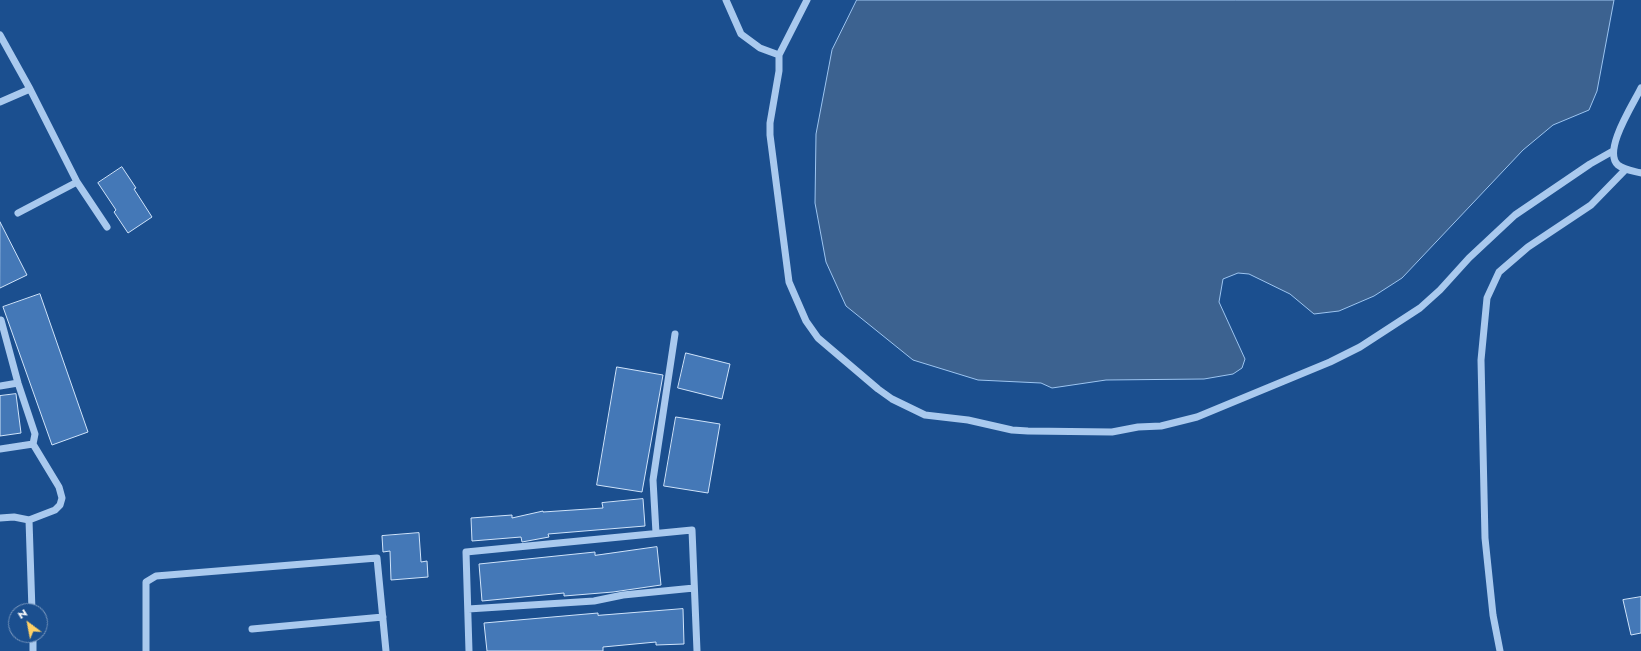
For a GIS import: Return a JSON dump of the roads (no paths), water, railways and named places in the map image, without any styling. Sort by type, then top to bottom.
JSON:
[{"type":"street","points":[[726,0],[741,34],[760,48],[779,55]]},
{"type":"street","points":[[807,0],[779,55],[779,71],[770,123],[770,135],[789,282],[806,321],[818,338],[878,389],[892,399],[925,416],[968,420],[1012,430],[1112,432],[1138,427],[1161,426],[1197,417],[1330,362],[1360,347],[1420,308],[1440,290],[1469,258],[1515,215],[1613,150]]},
{"type":"street","points":[[0,35],[30,89],[77,182],[106,227]]},
{"type":"street","points":[[1641,88],[1619,129],[1613,150],[1614,160],[1617,165],[1641,173]]},
{"type":"street","points":[[0,102],[30,89]]},
{"type":"street","points":[[1500,651],[1494,615],[1485,538],[1481,360],[1487,298],[1499,272],[1528,246],[1591,205],[1626,169]]},
{"type":"street","points":[[18,213],[77,182]]},
{"type":"street","points":[[0,518],[14,516],[29,520],[55,510],[60,505],[62,498],[59,487],[33,444],[35,434],[18,383],[1,320]]},
{"type":"street","points":[[656,533],[653,480],[675,334]]},
{"type":"street","points":[[0,386],[18,383]]},
{"type":"street","points":[[0,449],[33,444]]},
{"type":"street","points":[[29,520],[32,603]]},
{"type":"street","points":[[469,651],[466,552],[692,530],[697,651]]},
{"type":"street","points":[[146,651],[146,582],[156,576],[377,558],[386,651]]},
{"type":"street","points":[[468,609],[594,601],[623,595],[694,588]]},
{"type":"street","points":[[252,629],[383,617]]},
{"type":"water","points":[[857,0],[1614,0],[1597,91],[1589,110],[1553,125],[1523,150],[1402,278],[1374,296],[1339,311],[1314,314],[1290,294],[1249,274],[1238,273],[1223,279],[1219,302],[1245,359],[1242,368],[1233,374],[1204,379],[1106,380],[1052,388],[1041,383],[978,380],[913,360],[846,306],[826,262],[815,203],[816,134],[832,50]]}]
